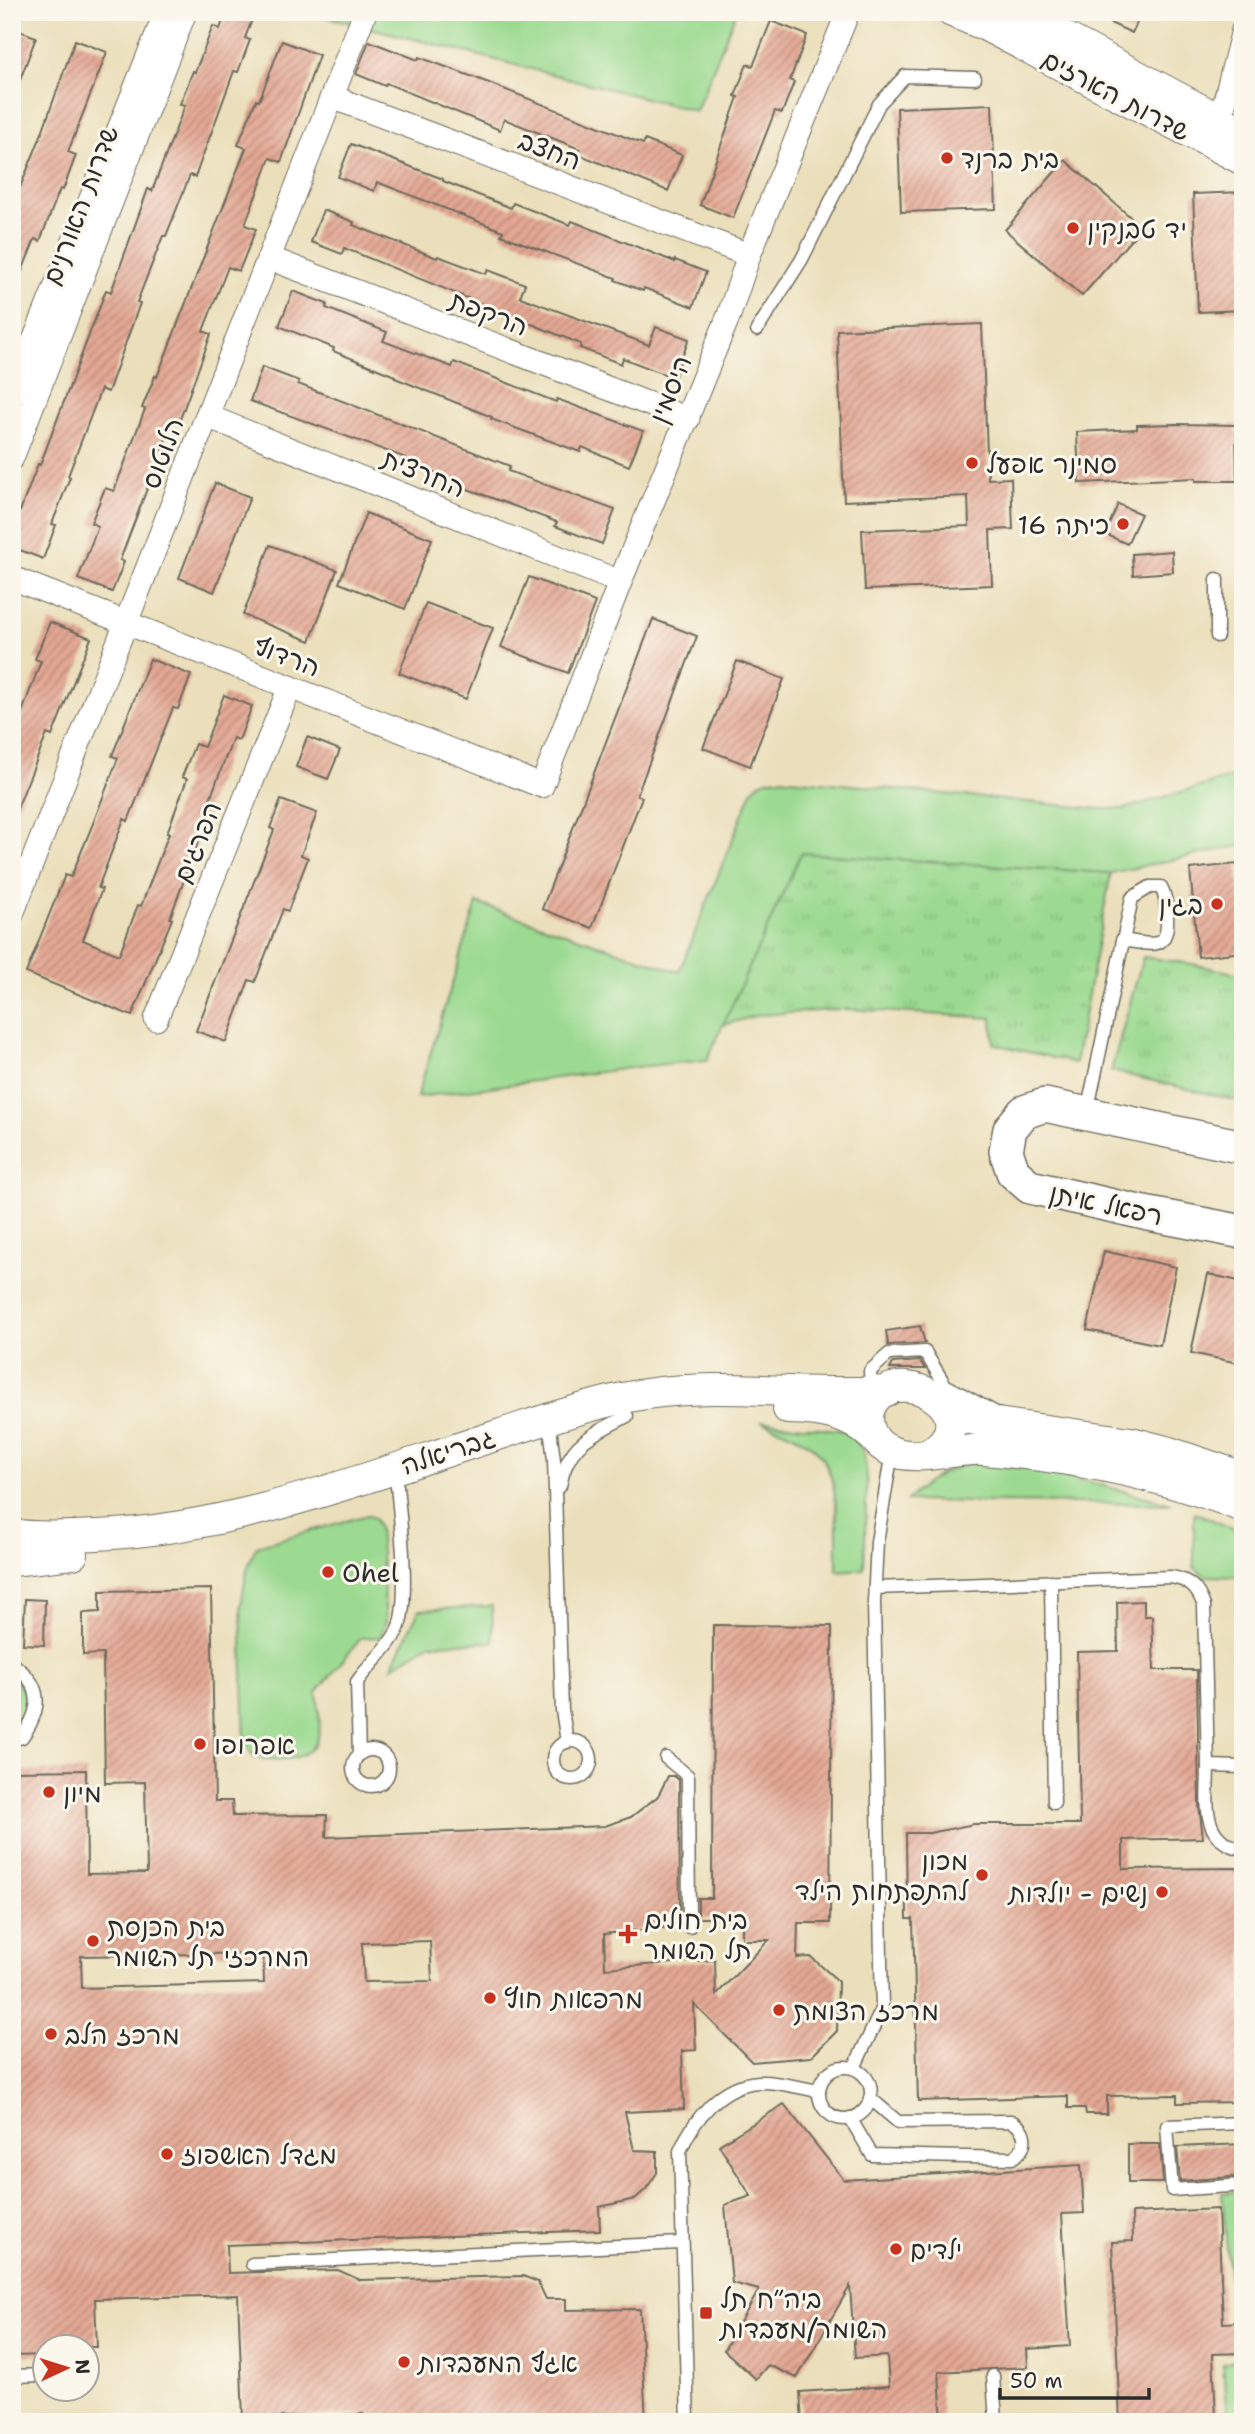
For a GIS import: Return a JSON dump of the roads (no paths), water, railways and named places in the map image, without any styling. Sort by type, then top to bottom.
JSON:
[{"type":"main road","name":"רפאל איתן","points":[[1243,1147],[1045,1105],[1024,1112],[1010,1129],[1006,1151],[1013,1172],[1030,1187],[1243,1232]]},
{"type":"street","name":"שדרות האורנים","points":[[12,395],[166,12]]},
{"type":"street","name":"שדרות האורנים","points":[[12,457],[185,12]]},
{"type":"street","name":"הלוטוס","points":[[12,914],[365,12]]},
{"type":"street","name":"היסמין","points":[[542,786],[620,582],[729,315],[749,255],[848,12]]},
{"type":"street","name":"שדרות הארזים","points":[[952,12],[1225,133]]},
{"type":"street","name":"שדרות הארזים","points":[[1007,12],[1065,37],[1225,133],[1243,160]]},
{"type":"street","points":[[1225,133],[1243,30]]},
{"type":"street","name":"החצב","points":[[332,97],[749,255]]},
{"type":"street","name":"הרקפת","points":[[269,258],[688,419]]},
{"type":"street","name":"החרצית","points":[[207,416],[620,582]]},
{"type":"street","name":"הרדוף","points":[[12,578],[542,786]]},
{"type":"street","name":"הפרגים","points":[[156,1018],[290,687]]},
{"type":"street","points":[[1243,1478],[1166,1451],[1131,1442],[969,1419],[958,1415],[918,1389],[908,1387],[879,1392],[880,1395],[870,1408],[868,1416],[882,1444],[904,1455],[982,1450],[1113,1468],[1196,1488],[1243,1507]]},
{"type":"street","name":"גבריאלה","points":[[12,1561],[41,1556],[137,1551],[210,1540],[303,1516],[397,1486],[623,1398],[675,1390],[737,1388],[879,1392]]},
{"type":"street","points":[[930,1453],[942,1446],[950,1433],[949,1411],[943,1403]]},
{"type":"street","name":"גבריאלה","points":[[12,1534],[56,1537],[129,1534],[180,1528],[228,1518],[550,1428],[702,1406],[808,1410],[857,1422],[882,1444]]},
{"type":"lane","points":[[757,330],[802,259],[879,104],[905,76],[975,78]]},
{"type":"lane","points":[[1217,579],[1217,636]]},
{"type":"lane","points":[[1087,1113],[1122,940],[1132,898],[1150,887],[1161,887],[1166,895],[1168,933],[1164,940],[1153,944],[1122,940]]},
{"type":"lane","points":[[879,1392],[870,1371],[889,1353],[925,1352],[945,1385],[1007,1419],[1045,1430]]},
{"type":"lane","points":[[555,1514],[564,1468],[571,1454],[586,1439],[627,1416]]},
{"type":"lane","points":[[550,1428],[562,1710],[566,1742]]},
{"type":"lane","points":[[854,2068],[882,2009],[875,1588],[882,1444]]},
{"type":"lane","points":[[359,1755],[357,1682],[393,1639],[401,1611],[402,1538],[397,1486]]},
{"type":"lane","points":[[875,1588],[1171,1577],[1190,1583],[1199,1592],[1206,1621],[1208,1819],[1211,1829],[1219,1838],[1230,1846],[1243,1849]]},
{"type":"lane","points":[[1051,1581],[1054,1803]]},
{"type":"lane","points":[[12,1664],[22,1671],[34,1686],[38,1705],[33,1722],[22,1737],[12,1740]]},
{"type":"lane","points":[[666,1758],[688,1776],[689,1927]]},
{"type":"lane","points":[[1208,1766],[1243,1767]]},
{"type":"lane","points":[[854,2068],[867,2080],[870,2089],[870,2098],[865,2109],[849,2118],[831,2115],[820,2101],[821,2082],[834,2069],[854,2068]]},
{"type":"lane","points":[[688,2422],[680,2151],[688,2132],[726,2092],[758,2082],[819,2091]]},
{"type":"lane","points":[[849,2118],[872,2155],[1012,2158],[1019,2154],[1025,2144],[1025,2134],[1018,2124],[1011,2121],[898,2122],[870,2098]]},
{"type":"lane","points":[[1243,2123],[1167,2126],[1172,2190],[1243,2185]]},
{"type":"lane","points":[[252,2264],[681,2244]]},
{"type":"lane","points":[[12,2376],[32,2375]]},
{"type":"lane","points":[[993,2376],[996,2422]]},
{"type":"place","name":"בית ברנד","points":[[947,158]]},
{"type":"place","name":"יד טבנקין","points":[[1073,228]]},
{"type":"place","name":"סמינר אפעל","points":[[972,463]]},
{"type":"place","name":"כיתה 16","points":[[1123,524]]},
{"type":"place","name":"בגין","points":[[1217,904]]},
{"type":"place","name":"Ohel","points":[[328,1572]]},
{"type":"place","name":"אפרופו","points":[[200,1744]]},
{"type":"place","name":"מיון","points":[[49,1792]]},
{"type":"place","name":"מכון להתפתחות הילד","points":[[982,1875]]},
{"type":"place","name":"נשים - יולדות","points":[[1162,1892]]},
{"type":"place","name":"בית חולים תל השומר","points":[[628,1934]]},
{"type":"place","name":"בית הכנסת המרכזי תל השומר","points":[[93,1941]]},
{"type":"place","name":"מרפאות חוץ","points":[[490,1998]]},
{"type":"place","name":"מרכז הצומת","points":[[779,2010]]},
{"type":"place","name":"מרכז הלב","points":[[51,2034]]},
{"type":"place","name":"מגדל האשפוז","points":[[167,2154]]},
{"type":"place","name":"ילדים","points":[[896,2249]]},
{"type":"place","name":"ביה״ח תל השומר/מעבדות","points":[[706,2313]]},
{"type":"place","name":"אגף המעבדות","points":[[404,2362]]}]
